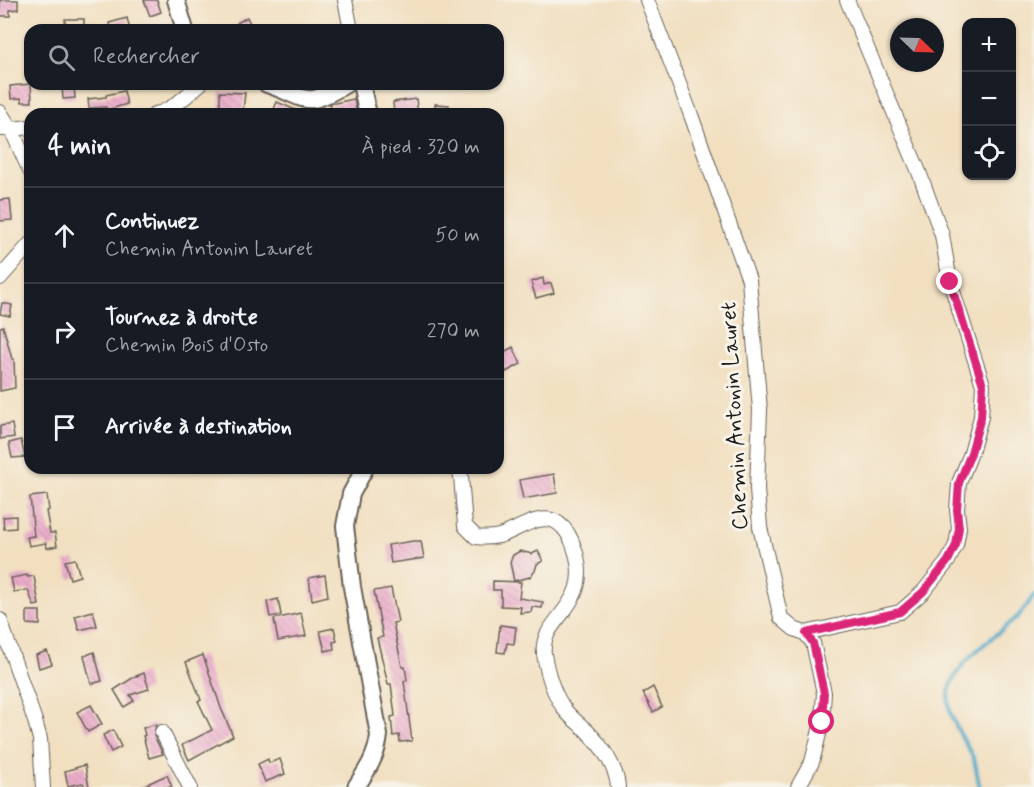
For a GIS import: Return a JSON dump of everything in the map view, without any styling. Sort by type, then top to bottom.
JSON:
[{"type":"street","points":[[176,0],[183,24]]},
{"type":"street","points":[[345,0],[350,24]]},
{"type":"street","name":"Chemin Antonin Lauret","points":[[647,0],[691,115],[749,280],[760,410],[757,489],[760,527],[781,618],[794,629],[806,633]]},
{"type":"street","points":[[798,787],[812,762],[822,722],[824,693],[813,643],[806,633],[900,612],[923,592],[948,561],[956,545],[959,528],[957,510],[959,483],[971,453],[981,417],[983,385],[950,282],[942,235],[920,172],[848,0]]},
{"type":"street","points":[[169,108],[193,90]]},
{"type":"street","points":[[280,90],[300,99],[309,100],[318,99],[335,90]]},
{"type":"street","points":[[362,90],[367,108]]},
{"type":"street","points":[[0,112],[6,129],[24,160]]},
{"type":"street","points":[[6,129],[24,128]]},
{"type":"street","points":[[0,278],[24,251]]},
{"type":"street","points":[[356,787],[373,760],[379,735],[352,587],[345,526],[351,494],[362,474]]},
{"type":"street","points":[[460,474],[465,526],[476,537],[497,537],[542,519],[551,519],[566,531],[572,540],[578,559],[577,593],[550,630],[546,638],[544,655],[553,685],[563,707],[574,721],[588,732],[604,753],[617,775],[618,787]]},
{"type":"street","points":[[0,620],[40,739],[43,787]]},
{"type":"street","points":[[162,732],[190,787]]},
{"type":"building","points":[[0,0],[18,0],[18,9],[10,10],[10,16],[0,16]]},
{"type":"building","points":[[144,0],[157,0],[161,12],[150,16]]},
{"type":"building","points":[[247,17],[250,24],[237,24]]},
{"type":"building","points":[[127,18],[128,24],[109,24]]},
{"type":"building","points":[[65,19],[84,19],[84,24],[65,24]]},
{"type":"building","points":[[24,85],[24,90],[31,90],[32,102],[22,102],[21,98],[11,99],[10,86]]},
{"type":"building","points":[[62,90],[74,90],[75,98],[63,99]]},
{"type":"building","points":[[124,91],[127,104],[114,108],[89,108],[88,99],[106,97],[106,95]]},
{"type":"building","points":[[220,92],[245,93],[243,108],[220,108]]},
{"type":"building","points":[[354,99],[356,108],[331,108],[330,104]]},
{"type":"building","points":[[416,99],[417,108],[394,108],[393,102]]},
{"type":"building","points":[[277,102],[291,108],[274,108]]},
{"type":"building","points":[[435,104],[449,105],[449,108],[435,108]]},
{"type":"building","points":[[10,199],[12,220],[0,221],[0,200]]},
{"type":"building","points":[[543,278],[544,285],[551,283],[554,293],[536,298],[531,282]]},
{"type":"building","points":[[2,303],[12,305],[10,316],[0,314]]},
{"type":"building","points":[[3,326],[12,359],[14,359],[15,388],[0,391],[0,327]]},
{"type":"building","points":[[513,347],[521,364],[506,372],[504,352]]},
{"type":"building","points":[[12,424],[14,437],[0,439],[0,426]]},
{"type":"building","points":[[21,440],[24,457],[12,458],[9,443]]},
{"type":"building","points":[[554,474],[557,493],[523,499],[519,480]]},
{"type":"building","points":[[47,495],[49,510],[46,511],[50,533],[55,533],[57,546],[47,548],[46,543],[29,546],[27,537],[34,536],[30,497]]},
{"type":"building","points":[[16,516],[16,528],[4,529],[3,517]]},
{"type":"building","points":[[421,541],[424,558],[391,563],[388,545]]},
{"type":"building","points":[[520,551],[532,554],[538,551],[543,561],[537,564],[530,577],[514,581],[510,562],[513,555]]},
{"type":"building","points":[[75,559],[80,576],[70,579],[65,561]]},
{"type":"building","points":[[27,575],[28,577],[34,576],[39,605],[34,606],[28,590],[14,592],[11,578]]},
{"type":"building","points":[[325,575],[328,596],[312,600],[309,578]]},
{"type":"building","points":[[493,581],[521,582],[519,598],[543,602],[542,608],[532,607],[531,612],[520,613],[521,607],[501,606],[501,590],[493,590]]},
{"type":"building","points":[[391,588],[398,622],[393,623],[407,680],[404,681],[412,741],[400,742],[399,735],[393,736],[391,717],[395,716],[391,684],[388,684],[377,638],[383,637],[374,591]]},
{"type":"building","points":[[278,599],[281,615],[270,617],[267,602]]},
{"type":"building","points":[[27,611],[40,611],[40,625],[27,624]]},
{"type":"building","points":[[93,611],[97,626],[79,630],[75,616]]},
{"type":"building","points":[[301,613],[306,636],[278,641],[274,619]]},
{"type":"building","points":[[500,625],[516,627],[514,644],[507,643],[505,653],[497,652]]},
{"type":"building","points":[[334,628],[337,641],[333,642],[334,649],[325,651],[320,631]]},
{"type":"building","points":[[47,651],[52,664],[39,668],[36,655]]},
{"type":"building","points":[[94,652],[102,681],[91,684],[84,656]]},
{"type":"building","points":[[203,655],[233,736],[189,760],[182,745],[212,730],[198,701],[201,700],[186,662]]},
{"type":"building","points":[[144,673],[149,689],[130,695],[134,701],[124,707],[114,690]]},
{"type":"building","points":[[653,687],[662,707],[653,712],[643,693]]},
{"type":"building","points":[[91,705],[102,724],[88,732],[77,712]]},
{"type":"building","points":[[156,724],[154,736],[163,754],[149,758],[143,728]]},
{"type":"building","points":[[113,730],[121,747],[111,752],[103,735]]},
{"type":"building","points":[[268,759],[269,763],[280,759],[285,774],[265,782],[258,764]]},
{"type":"building","points":[[85,765],[89,787],[85,787],[83,783],[68,786],[65,771]]},
{"type":"building","points":[[167,775],[172,787],[141,787],[158,779]]},
{"type":"waterway","points":[[980,787],[974,760],[951,712],[949,692],[953,679],[970,657],[1017,618],[1034,595]]},
{"type":"route","points":[[822,722],[824,693],[813,643],[806,633],[900,612],[923,592],[948,561],[956,545],[959,528],[957,510],[959,483],[971,453],[981,417],[983,385],[950,282]]}]
